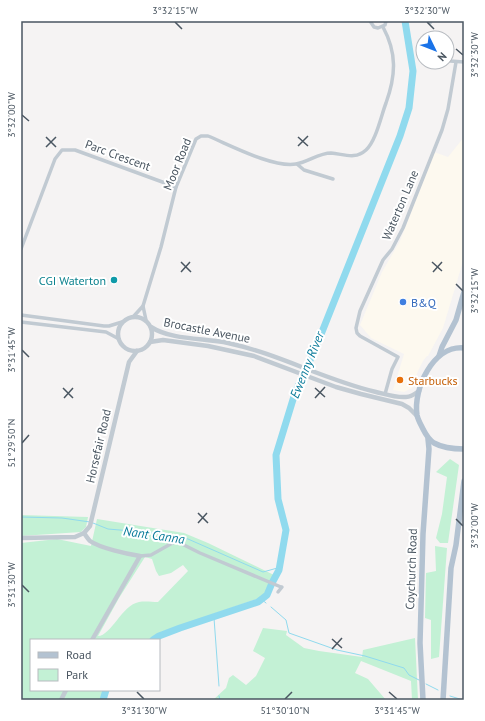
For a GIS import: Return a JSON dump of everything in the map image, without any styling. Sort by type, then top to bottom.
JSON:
[{"type":"main road","points":[[464,292],[456,320],[439,356],[428,369],[419,391],[417,404],[417,416],[428,438],[433,443],[447,448],[464,449]]},
{"type":"main road","points":[[439,356],[453,349],[464,348]]},
{"type":"main road","name":"Coychurch Road","points":[[423,700],[420,643],[422,534],[429,451],[428,438]]},
{"type":"main road","points":[[443,700],[451,568],[456,545],[464,481]]},
{"type":"street","points":[[370,21],[374,27],[378,28],[383,27],[386,21]]},
{"type":"street","name":"Moor Road","points":[[133,316],[143,306],[161,247],[176,187],[183,173],[194,142],[198,137],[208,136],[279,164],[296,164],[330,153],[352,156],[360,154],[367,149],[373,140],[391,87],[393,76],[392,49],[383,27]]},
{"type":"street","points":[[456,62],[464,62]]},
{"type":"street","name":"Waterton Lane","points":[[385,394],[392,369],[398,357],[360,336],[357,333],[356,328],[360,311],[383,260],[392,249],[403,228],[442,130],[448,109],[456,62]]},
{"type":"street","name":"Parc Crescent","points":[[21,249],[55,159],[62,150],[75,150],[176,187]]},
{"type":"street","points":[[296,164],[304,170],[332,179]]},
{"type":"street","name":"Moor Road","points":[[143,306],[146,320]]},
{"type":"street","points":[[21,315],[104,326],[122,322],[133,316],[146,320],[153,332],[150,342],[145,348],[137,351],[126,348],[119,340],[106,332],[21,322]]},
{"type":"street","points":[[119,340],[118,330],[122,322]]},
{"type":"street","name":"Brocastle Avenue","points":[[151,327],[167,335],[228,343],[254,350],[297,364],[337,381],[385,394],[405,398],[419,391]]},
{"type":"street","name":"Brocastle Avenue","points":[[150,342],[163,340],[174,341],[236,351],[272,361],[355,392],[402,404],[409,408],[417,416]]},
{"type":"street","name":"Horsefair Road","points":[[126,348],[129,362]]},
{"type":"street","name":"Horsefair Road","points":[[84,533],[90,526],[94,512],[104,461],[129,362],[137,351]]},
{"type":"street","points":[[21,538],[75,536],[84,533],[90,541],[107,548],[140,556],[151,555],[176,541],[281,587],[278,592]]},
{"type":"street","points":[[93,639],[140,556]]},
{"type":"street","points":[[61,700],[66,691]]},
{"type":"shaded area","points":[[464,137],[464,258],[443,328],[428,356],[423,361],[412,388],[404,392],[393,390],[404,354],[371,338],[360,325],[382,272],[400,241],[434,152],[448,157]]},
{"type":"green space","points":[[450,459],[459,465],[448,543],[440,543],[436,538],[442,514],[447,477],[436,472]]},
{"type":"green space","points":[[21,515],[88,517],[86,527],[81,532],[21,536]]},
{"type":"green space","points":[[97,519],[184,533],[274,575],[264,596],[161,632],[150,639],[30,639],[30,691],[103,691],[100,700],[21,700],[21,543],[57,539],[91,546]],"holes":[[[145,557],[152,559],[159,576],[171,573],[183,565],[188,571],[158,602],[139,602],[133,604],[122,614],[108,631],[103,635],[98,636],[119,598]]]},
{"type":"green space","points":[[435,546],[447,548],[439,657],[431,659],[431,620],[425,618],[426,573],[436,571]]},
{"type":"green space","points":[[263,628],[287,631],[286,635],[304,648],[362,657],[363,650],[415,638],[418,700],[412,700],[411,681],[361,661],[355,673],[368,679],[386,700],[213,700],[226,688],[229,678],[233,675],[246,685],[256,676],[265,658],[253,651]]},
{"type":"waterway","name":"Ewenny River","points":[[154,639],[180,628],[258,602],[267,595],[279,570],[286,530],[278,499],[276,455],[295,393],[316,347],[400,136],[409,108],[413,71],[405,21]]},
{"type":"waterway","name":"Nant Canna","points":[[21,517],[62,518],[90,522]]},
{"type":"waterway","name":"Nant Canna","points":[[93,523],[108,529],[167,534],[188,539],[263,572],[281,567]]},
{"type":"waterway","name":"Ewenny River","points":[[261,599],[266,603]]},
{"type":"waterway","points":[[271,607],[286,620],[289,633],[337,650],[365,656],[404,668],[409,675],[419,680]]},
{"type":"waterway","points":[[214,618],[219,686]]},
{"type":"waterway","points":[[426,684],[438,690]]},
{"type":"waterway","name":"Ewenny River","points":[[103,700],[106,691]]},
{"type":"waterway","points":[[219,696],[220,700]]},
{"type":"waterway","points":[[450,696],[463,700]]},
{"type":"place","name":"CGI Waterton","points":[[114,280]]},
{"type":"place","name":"B&Q","points":[[403,302]]},
{"type":"place","name":"Starbucks","points":[[400,380]]}]
